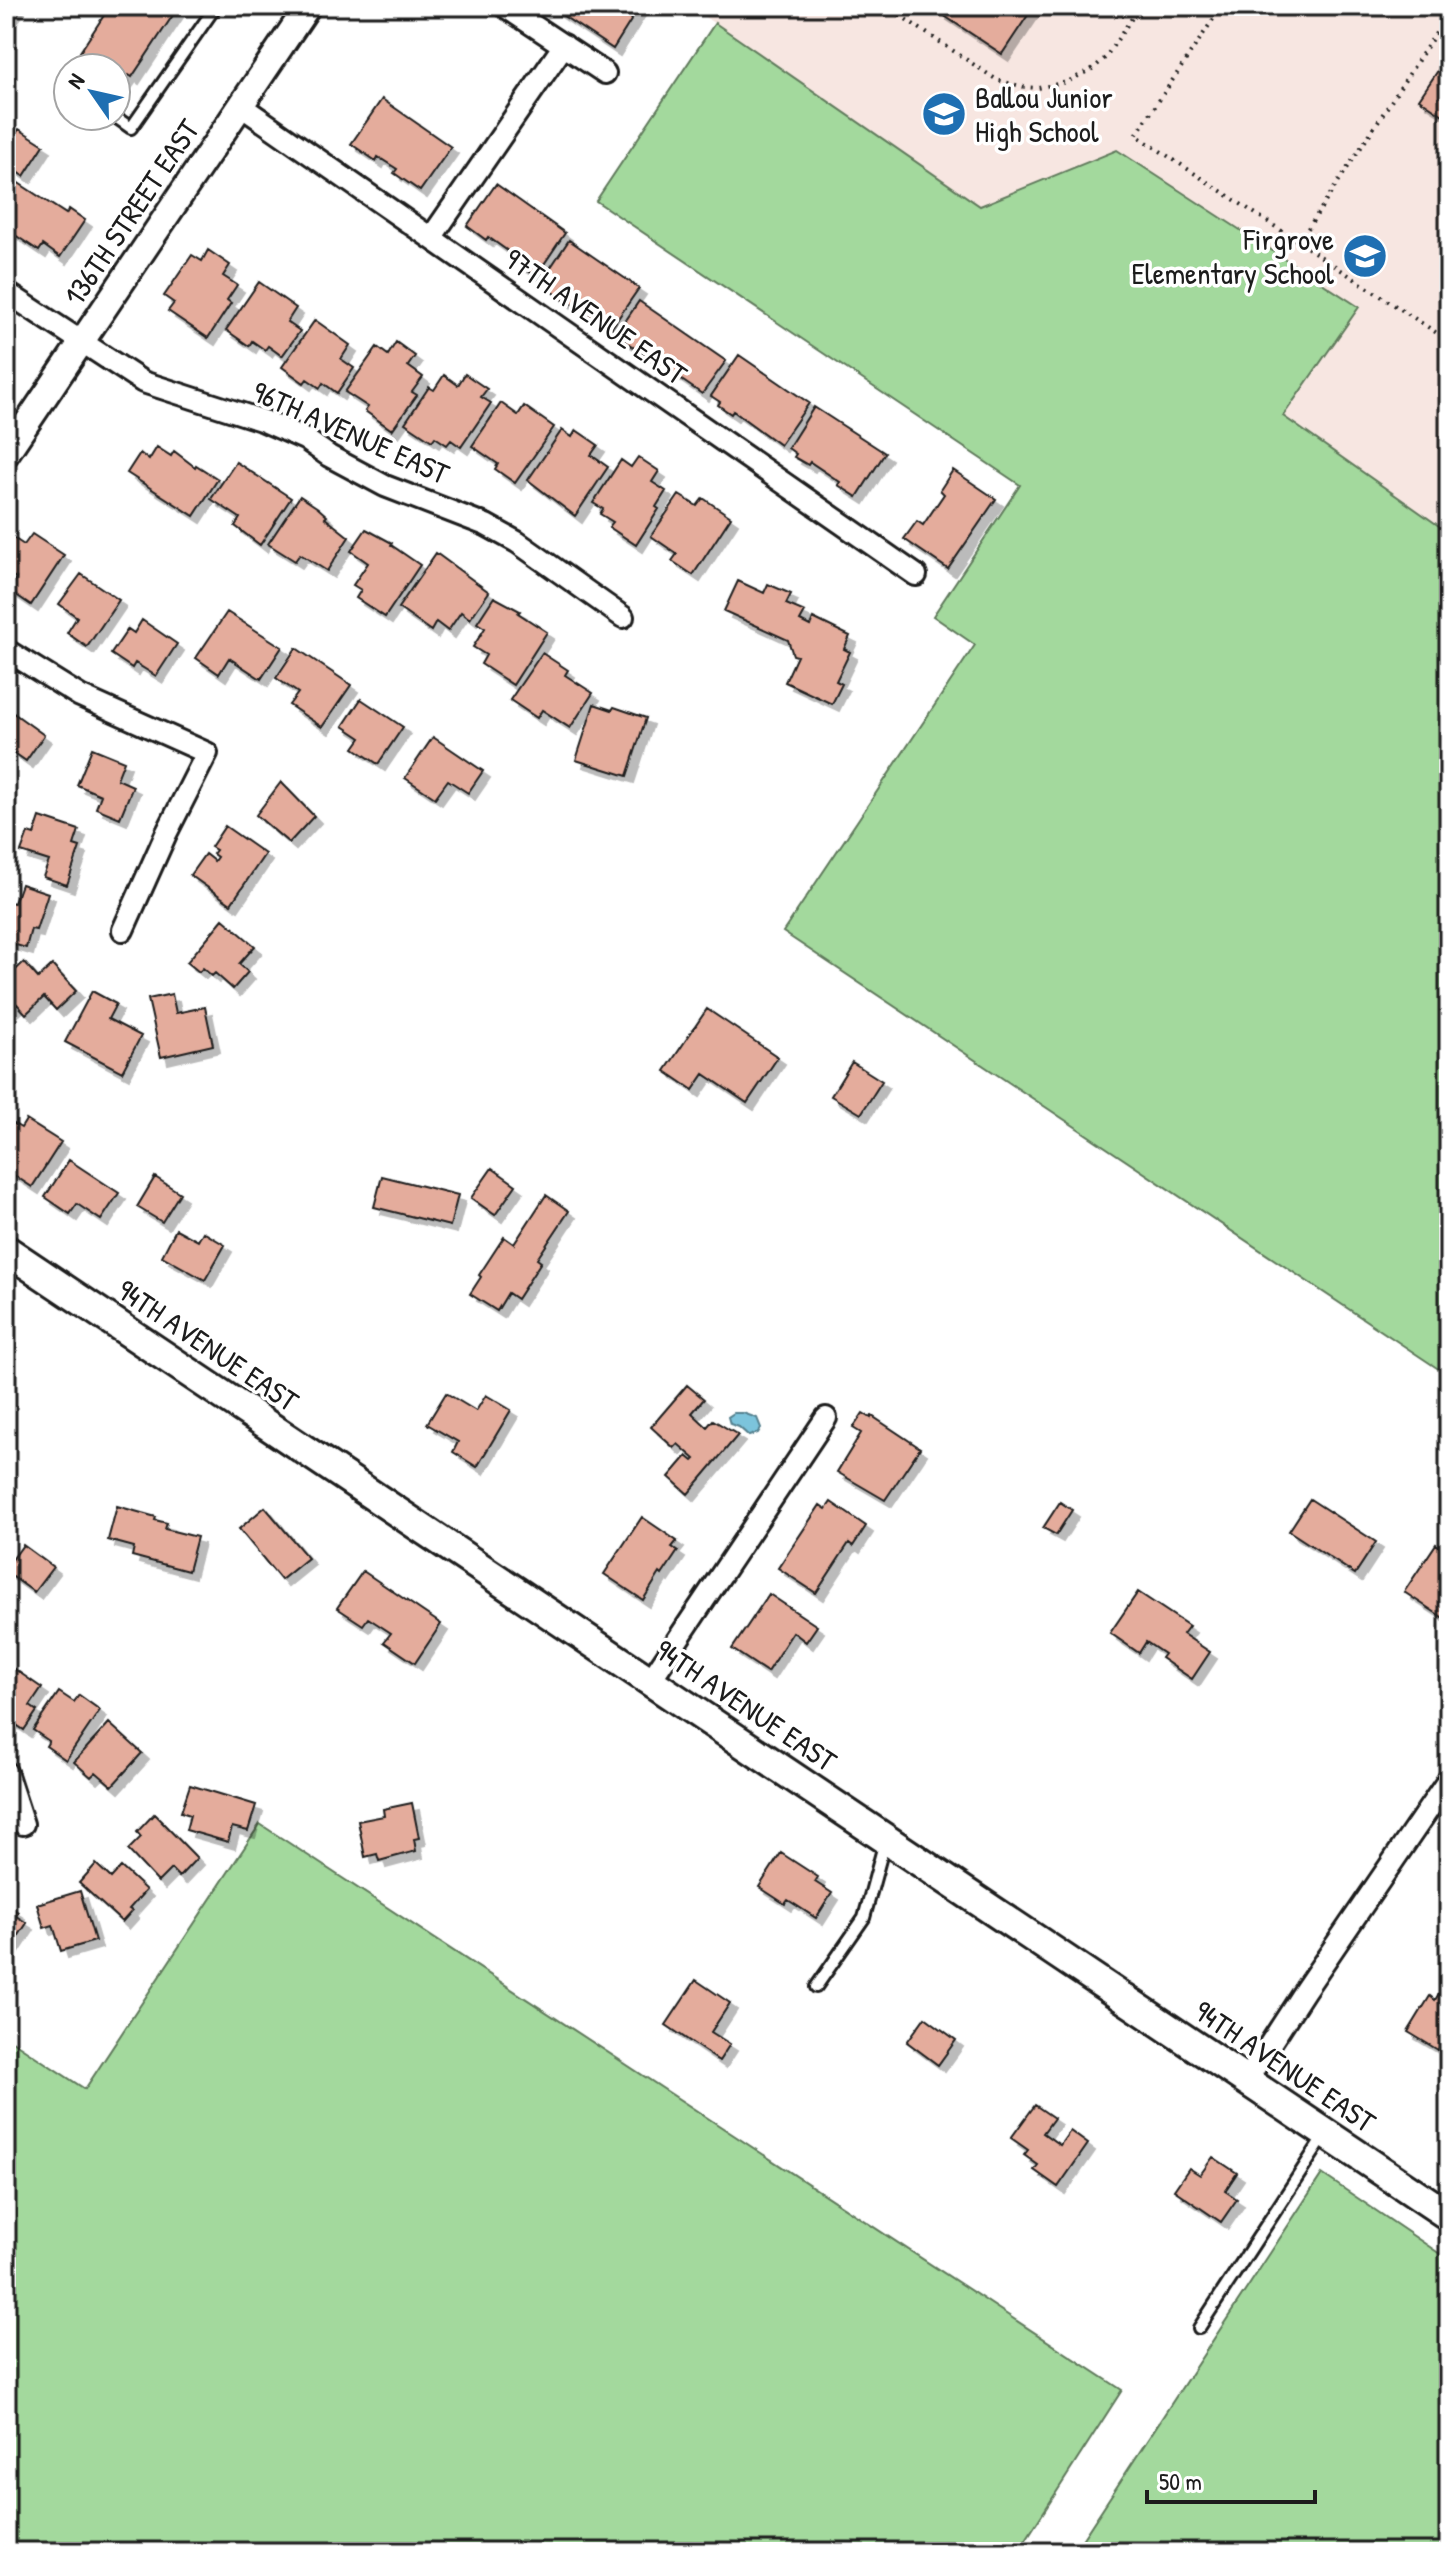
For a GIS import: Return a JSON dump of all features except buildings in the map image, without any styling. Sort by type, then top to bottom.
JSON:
[{"type":"main road","name":"94TH AVENUE EAST","points":[[6,1250],[1449,2216]]},
{"type":"street","points":[[504,6],[605,73]]},
{"type":"street","name":"136TH STREET EAST","points":[[6,454],[241,106],[303,8]]},
{"type":"street","points":[[431,238],[564,45]]},
{"type":"street","name":"97TH AVENUE EAST","points":[[241,106],[916,575]]},
{"type":"street","name":"96TH AVENUE EAST","points":[[6,292],[143,382],[264,421],[305,439],[329,456],[385,486],[486,525],[517,542],[623,617]]},
{"type":"street","points":[[6,650],[80,696],[207,753],[123,930]]},
{"type":"street","points":[[650,1681],[826,1418]]},
{"type":"street","points":[[6,1772],[23,1824]]},
{"type":"street","points":[[1246,2081],[1449,1779]]},
{"type":"lane","points":[[132,127],[216,6]]},
{"type":"lane","points":[[816,1987],[864,1918],[886,1839]]},
{"type":"lane","points":[[1199,2328],[1326,2134]]},
{"type":"path","points":[[886,6],[997,80],[1010,85],[1038,88],[1067,82],[1094,68],[1105,58],[1140,6]]},
{"type":"path","points":[[1222,6],[1136,135],[1449,341]]},
{"type":"path","points":[[1299,242],[1447,16],[1431,6]]},
{"type":"shaded area","name":"Firgrove Elementary School","points":[[689,6],[1449,6],[1449,533],[1282,416],[1358,307],[1117,150],[980,206]]},
{"type":"green space","points":[[715,23],[980,206],[1117,150],[1359,307],[1283,416],[1449,533],[1449,1376],[783,932],[975,645],[933,616],[1020,485],[596,201]]},
{"type":"green space","points":[[260,1824],[1122,2390],[1018,2552],[6,2552],[6,2037],[85,2089]]},
{"type":"green space","points":[[1322,2174],[1449,2260],[1449,2552],[1074,2552]]},
{"type":"water","points":[[734,1413],[757,1418],[761,1428],[758,1433],[749,1436],[730,1424],[728,1417]]},
{"type":"place","name":"Ballou Junior High School","points":[[944,114]]},
{"type":"place","name":"Firgrove Elementary School","points":[[1365,256]]}]
